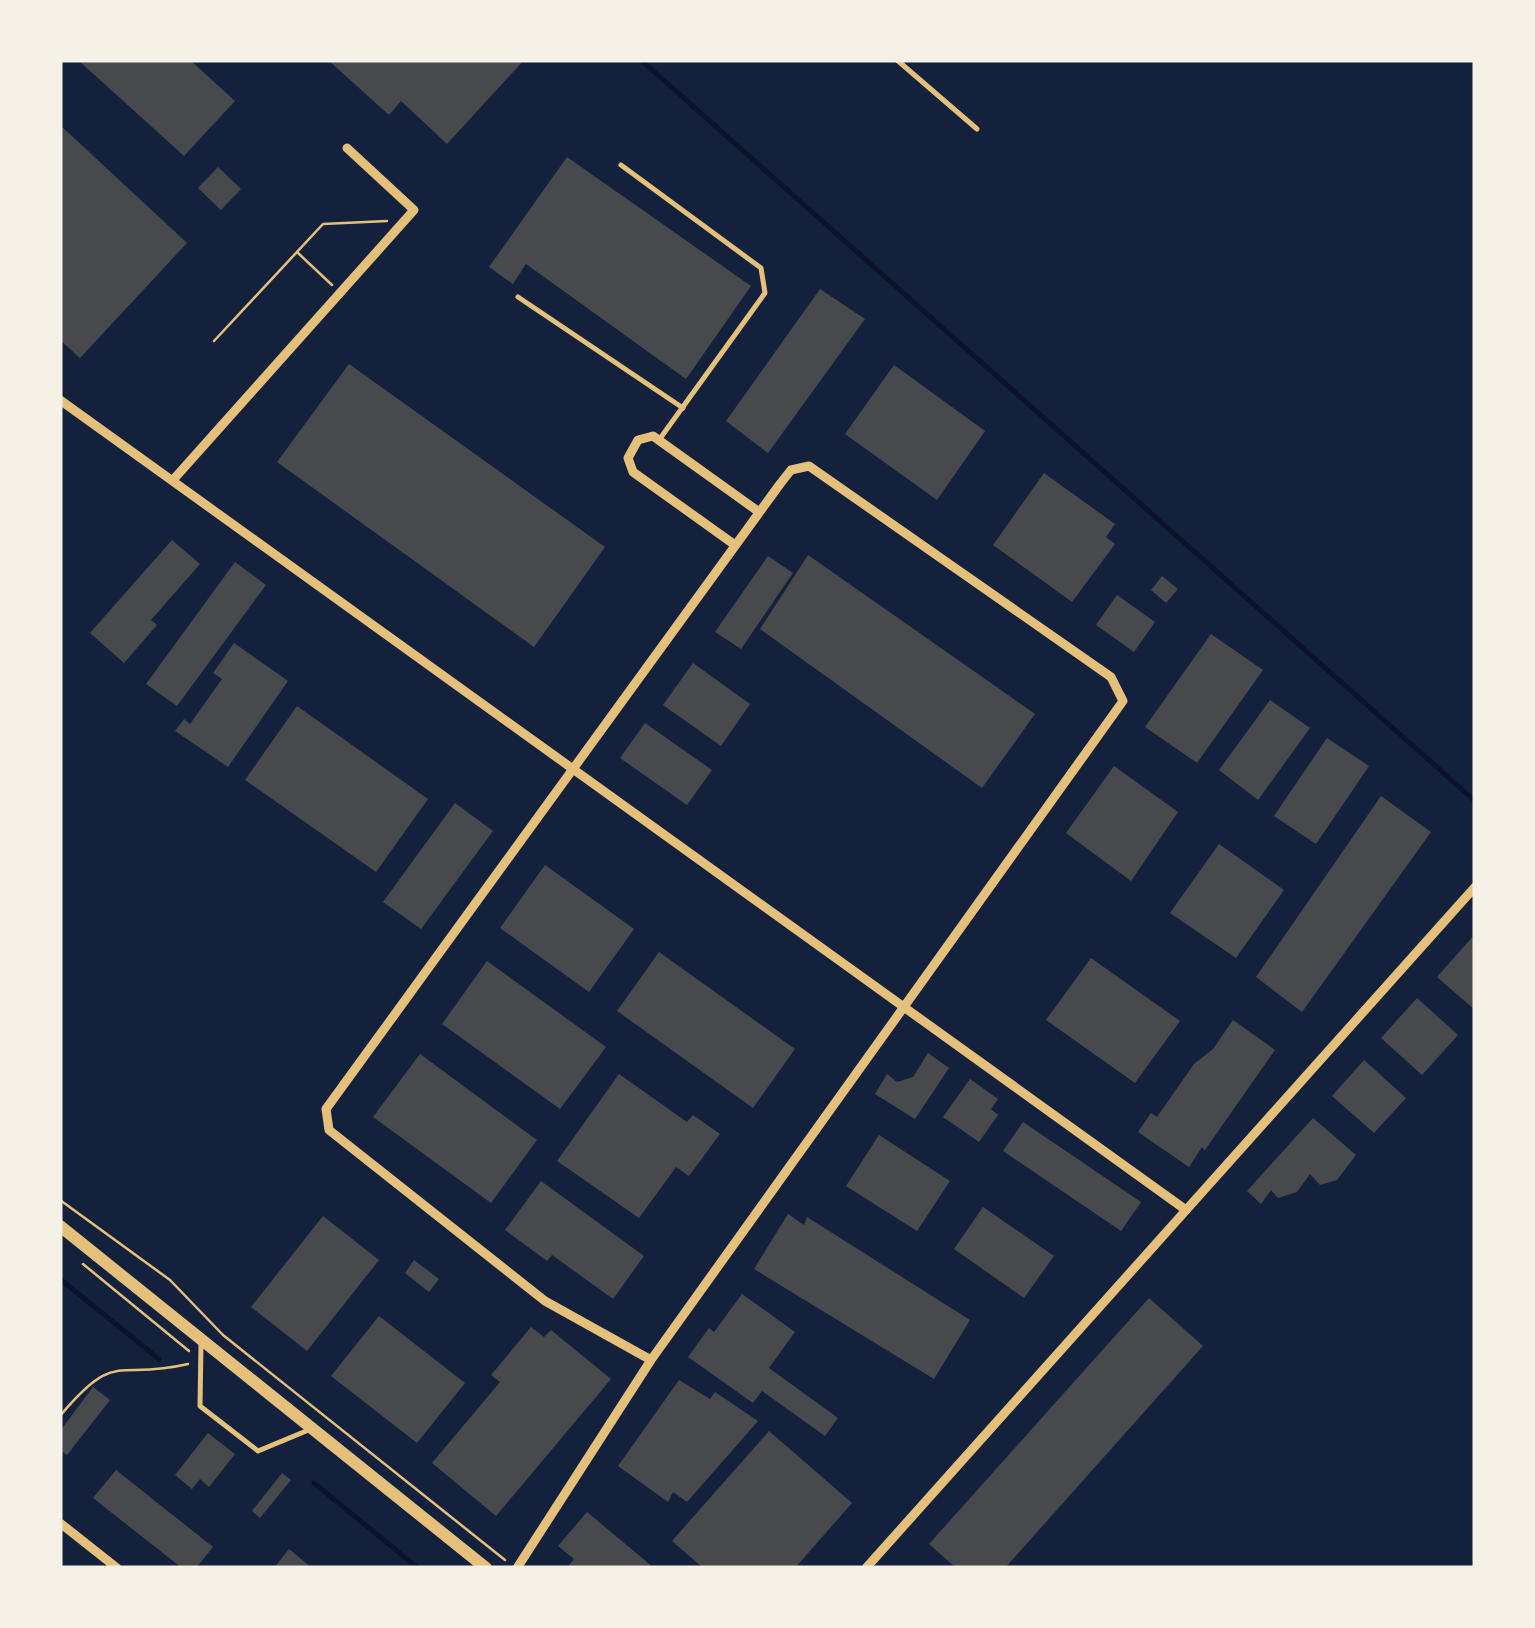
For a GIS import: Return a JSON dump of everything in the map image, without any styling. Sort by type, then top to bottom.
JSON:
[{"type":"main road","points":[[60,1226],[486,1568]]},
{"type":"street","points":[[172,480],[414,210],[347,148]]},
{"type":"street","points":[[60,400],[1186,1210]]},
{"type":"street","points":[[735,545],[633,472],[628,458],[638,440],[653,436],[759,512]]},
{"type":"street","points":[[517,1568],[651,1360],[1120,708],[1123,695],[1111,677],[822,472],[802,466],[791,470],[759,512],[576,770],[326,1109],[329,1130],[545,1301],[651,1360]]},
{"type":"street","points":[[866,1568],[1475,886]]},
{"type":"street","points":[[60,1522],[117,1568]]},
{"type":"lane","points":[[897,60],[977,130]]},
{"type":"lane","points":[[621,165],[761,268],[765,293],[659,440]]},
{"type":"lane","points":[[518,297],[682,408]]},
{"type":"lane","points":[[202,1341],[200,1406],[258,1451],[311,1429]]},
{"type":"path","points":[[214,340],[323,224],[406,220]]},
{"type":"path","points":[[296,252],[341,292]]},
{"type":"path","points":[[60,1200],[170,1280],[223,1335],[506,1561]]},
{"type":"path","points":[[77,1259],[201,1361]]},
{"type":"path","points":[[60,1416],[87,1383],[107,1371],[156,1371],[201,1361]]},
{"type":"building","points":[[78,60],[190,60],[235,101],[184,156]]},
{"type":"building","points":[[328,60],[524,60],[447,144],[401,101],[389,115]]},
{"type":"building","points":[[60,125],[187,243],[80,358],[60,340]]},
{"type":"building","points":[[567,157],[751,286],[686,379],[526,264],[513,284],[489,267]]},
{"type":"building","points":[[218,167],[241,189],[221,210],[198,188]]},
{"type":"building","points":[[820,289],[865,319],[768,453],[726,421]]},
{"type":"building","points":[[349,364],[605,547],[534,647],[277,462]]},
{"type":"building","points":[[894,365],[985,431],[937,500],[845,434]]},
{"type":"building","points":[[1044,473],[1115,524],[1106,537],[1115,544],[1072,602],[993,545]]},
{"type":"building","points":[[172,540],[200,564],[151,620],[157,625],[124,663],[90,633]]},
{"type":"building","points":[[808,555],[1035,714],[982,788],[760,629]]},
{"type":"building","points":[[768,556],[793,573],[741,649],[715,632]]},
{"type":"building","points":[[235,562],[266,585],[177,706],[146,684]]},
{"type":"building","points":[[1162,576],[1178,589],[1166,603],[1151,590]]},
{"type":"building","points":[[1117,595],[1155,622],[1134,652],[1096,625]]},
{"type":"building","points":[[1211,634],[1263,670],[1197,763],[1145,727]]},
{"type":"building","points":[[234,643],[288,681],[228,767],[175,731],[184,719],[190,724],[222,679],[213,673]]},
{"type":"building","points":[[693,663],[750,704],[721,746],[663,705]]},
{"type":"building","points":[[1270,700],[1310,728],[1258,800],[1219,770]]},
{"type":"building","points":[[297,706],[428,799],[376,872],[245,780]]},
{"type":"building","points":[[645,723],[712,770],[687,805],[620,758]]},
{"type":"building","points":[[1327,738],[1369,766],[1316,844],[1274,816]]},
{"type":"building","points":[[1114,766],[1178,812],[1131,881],[1066,833]]},
{"type":"building","points":[[1381,796],[1431,832],[1302,1012],[1256,977]]},
{"type":"building","points":[[455,803],[493,831],[421,929],[383,902]]},
{"type":"building","points":[[1219,844],[1284,890],[1236,958],[1170,913]]},
{"type":"building","points":[[545,865],[634,929],[589,992],[500,928]]},
{"type":"building","points":[[1475,934],[1475,1010],[1437,977]]},
{"type":"building","points":[[659,952],[795,1049],[753,1108],[617,1011]]},
{"type":"building","points":[[1091,958],[1180,1021],[1135,1083],[1046,1020]]},
{"type":"building","points":[[487,961],[606,1047],[560,1109],[442,1024]]},
{"type":"building","points":[[1417,998],[1458,1035],[1422,1075],[1381,1038]]},
{"type":"building","points":[[1233,1020],[1275,1050],[1189,1167],[1138,1132],[1151,1113],[1157,1117],[1194,1064],[1213,1049]]},
{"type":"building","points":[[928,1053],[949,1068],[915,1119],[875,1094],[887,1074],[897,1082],[913,1077]]},
{"type":"building","points":[[420,1054],[537,1140],[491,1203],[373,1117]]},
{"type":"building","points":[[1364,1060],[1406,1098],[1374,1133],[1332,1096]]},
{"type":"building","points":[[619,1074],[687,1122],[693,1115],[720,1134],[689,1176],[676,1167],[639,1218],[557,1161]]},
{"type":"building","points":[[970,1079],[998,1099],[991,1109],[998,1115],[979,1142],[943,1117]]},
{"type":"building","points":[[1313,1118],[1356,1155],[1337,1180],[1320,1185],[1310,1174],[1297,1192],[1278,1198],[1271,1190],[1261,1204],[1247,1191]]},
{"type":"building","points":[[1023,1122],[1141,1202],[1121,1231],[1003,1151]]},
{"type":"building","points":[[879,1135],[950,1181],[917,1231],[846,1186]]},
{"type":"building","points":[[541,1181],[644,1256],[613,1299],[552,1255],[547,1261],[505,1230]]},
{"type":"building","points":[[983,1207],[1054,1256],[1024,1298],[954,1249]]},
{"type":"building","points":[[788,1214],[804,1225],[807,1217],[970,1320],[934,1379],[754,1269]]},
{"type":"building","points":[[323,1216],[379,1260],[307,1351],[251,1307]]},
{"type":"building","points":[[414,1260],[439,1279],[429,1292],[405,1273]]},
{"type":"building","points":[[742,1294],[795,1332],[769,1368],[838,1418],[825,1436],[762,1391],[753,1403],[688,1357],[709,1328],[714,1332]]},
{"type":"building","points":[[1149,1298],[1203,1346],[1005,1568],[956,1568],[929,1544]]},
{"type":"building","points":[[379,1316],[465,1383],[417,1443],[331,1376]]},
{"type":"building","points":[[531,1327],[544,1337],[551,1330],[611,1379],[496,1516],[432,1463],[500,1382],[491,1375]]},
{"type":"building","points":[[679,1380],[710,1399],[715,1392],[758,1421],[687,1502],[673,1492],[668,1502],[618,1466]]},
{"type":"building","points":[[93,1387],[110,1400],[67,1455],[60,1450],[60,1431]]},
{"type":"building","points":[[769,1431],[852,1503],[795,1568],[703,1568],[672,1541]]},
{"type":"building","points":[[208,1433],[235,1454],[209,1487],[200,1479],[192,1489],[175,1475]]},
{"type":"building","points":[[116,1470],[213,1547],[196,1568],[182,1568],[93,1498]]},
{"type":"building","points":[[282,1473],[291,1480],[260,1518],[252,1511]]},
{"type":"building","points":[[587,1512],[654,1568],[567,1568],[574,1559],[558,1546]]},
{"type":"building","points":[[289,1549],[312,1568],[274,1568]]},
{"type":"waterway","points":[[641,60],[1475,801]]},
{"type":"waterway","points":[[60,1279],[159,1359]]},
{"type":"waterway","points":[[314,1483],[418,1568]]}]
